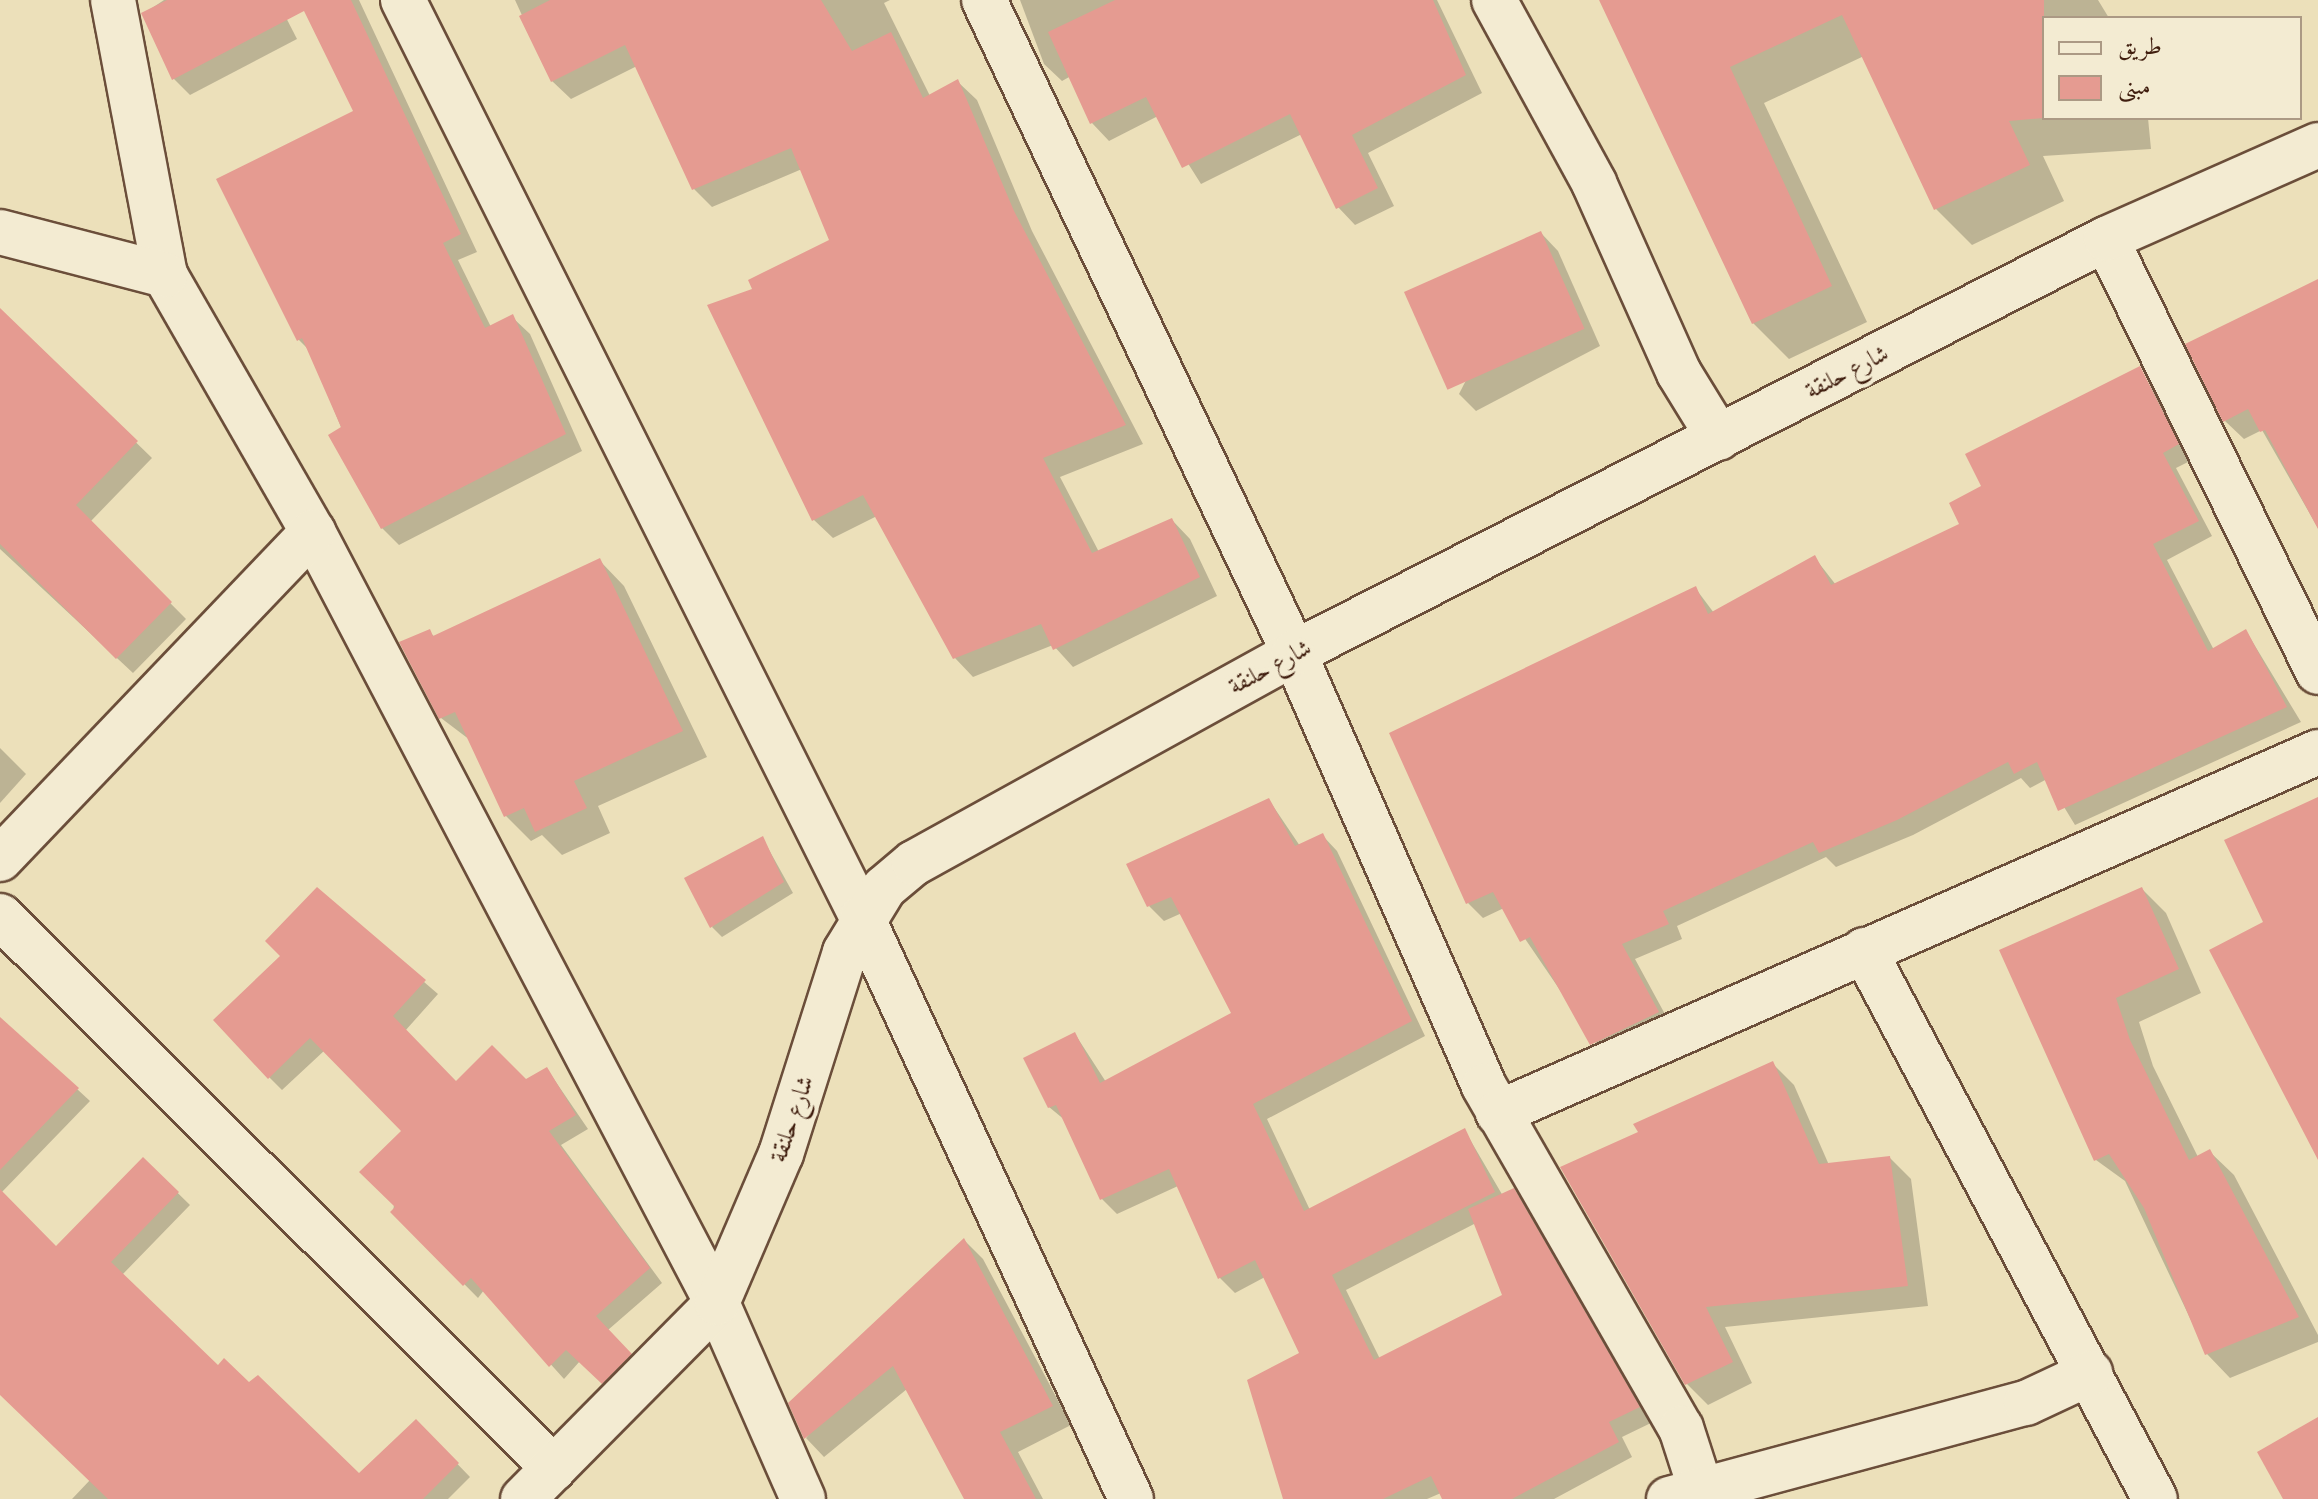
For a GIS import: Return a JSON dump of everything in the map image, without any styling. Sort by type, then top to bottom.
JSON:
[{"type":"street","points":[[113,0],[165,275],[313,532],[717,1303],[803,1499]]},
{"type":"street","points":[[403,0],[862,917],[1131,1499]]},
{"type":"street","points":[[984,0],[1294,653],[1498,1113],[1681,1428],[1685,1493],[2026,1403],[2090,1373]]},
{"type":"street","points":[[1494,0],[1719,438]]},
{"type":"street","name":"شارع حلنقة","points":[[523,1499],[717,1303],[781,1154],[862,917],[914,863],[978,823],[1294,653],[2106,239],[2318,145]]},
{"type":"street","points":[[0,232],[165,275]]},
{"type":"street","points":[[2106,239],[2318,672]]},
{"type":"street","points":[[0,859],[313,532]]},
{"type":"street","points":[[1498,1113],[2318,752]]},
{"type":"street","points":[[0,916],[554,1468]]},
{"type":"street","points":[[1864,950],[2155,1499]]},
{"type":"building","points":[[167,0],[351,0],[461,234],[443,243],[485,328],[513,314],[566,434],[381,529],[328,435],[341,427],[302,338],[297,341],[216,179],[353,111],[304,11],[172,80],[141,13]]},
{"type":"building","points":[[550,0],[821,0],[852,51],[891,32],[923,98],[958,79],[1014,211],[1126,425],[1043,458],[1092,553],[1172,518],[1200,577],[1053,650],[1041,624],[953,659],[863,495],[812,521],[707,305],[752,289],[748,280],[829,240],[791,148],[692,190],[625,45],[551,82],[519,16]]},
{"type":"building","points":[[1115,0],[1433,0],[1466,75],[1352,135],[1378,188],[1336,209],[1290,114],[1182,168],[1146,97],[1090,124],[1048,32]]},
{"type":"building","points":[[1599,0],[2044,0],[2042,118],[2009,121],[2030,165],[1934,210],[1842,15],[1730,67],[1832,286],[1752,324]]},
{"type":"building","points":[[1541,231],[1585,329],[1447,390],[1404,292]]},
{"type":"building","points":[[2318,279],[2318,529],[2265,430],[2260,432],[2248,409],[2223,422],[2185,344]]},
{"type":"building","points":[[0,308],[138,441],[76,505],[172,602],[116,659],[0,544]]},
{"type":"building","points":[[2140,366],[2179,444],[2163,453],[2199,521],[2153,544],[2208,651],[2246,629],[2287,707],[2058,811],[2037,762],[2014,774],[2008,762],[1897,820],[1819,853],[1813,842],[1663,911],[1669,924],[1622,944],[1659,1012],[1590,1045],[1530,937],[1520,942],[1493,892],[1466,904],[1389,733],[1696,586],[1708,614],[1815,555],[1831,585],[1959,524],[1949,503],[1981,486],[1965,454]]},
{"type":"building","points":[[600,558],[683,731],[574,781],[587,808],[535,832],[524,808],[504,817],[455,712],[439,719],[399,642],[430,629],[433,636]]},
{"type":"building","points":[[2318,797],[2318,1160],[2209,950],[2263,922],[2224,840]]},
{"type":"building","points":[[1269,798],[1295,846],[1323,833],[1412,1021],[1253,1104],[1304,1211],[1465,1128],[1495,1192],[1332,1275],[1374,1360],[1502,1295],[1468,1209],[1514,1188],[1640,1407],[1609,1422],[1619,1442],[1512,1499],[1442,1499],[1431,1476],[1383,1499],[1283,1499],[1247,1380],[1299,1353],[1255,1260],[1218,1279],[1169,1169],[1100,1200],[1056,1105],[1048,1108],[1023,1058],[1075,1032],[1100,1083],[1231,1013],[1171,897],[1147,907],[1126,864]]},
{"type":"building","points":[[763,836],[784,882],[710,928],[684,878]]},
{"type":"building","points":[[317,887],[426,980],[393,1016],[456,1081],[492,1045],[526,1079],[547,1067],[576,1115],[549,1131],[650,1268],[596,1316],[632,1354],[602,1384],[566,1350],[549,1367],[471,1278],[463,1286],[390,1212],[395,1207],[359,1172],[401,1131],[310,1038],[268,1079],[213,1020],[280,956],[265,941]]},
{"type":"building","points":[[2142,887],[2179,969],[2116,998],[2130,1040],[2189,1160],[2210,1149],[2299,1317],[2205,1355],[2144,1208],[2109,1154],[2094,1161],[1999,950]]},
{"type":"building","points":[[0,1017],[79,1088],[0,1170]]},
{"type":"building","points":[[1773,1061],[1819,1164],[1890,1156],[1908,1286],[1706,1307],[1733,1362],[1685,1385],[1560,1167],[1638,1132],[1633,1124]]},
{"type":"building","points":[[143,1157],[179,1192],[111,1262],[218,1365],[224,1358],[249,1382],[258,1375],[359,1473],[416,1419],[459,1463],[423,1499],[108,1499],[0,1395],[0,1189],[56,1246]]},
{"type":"building","points":[[964,1238],[1053,1406],[1000,1432],[1036,1499],[964,1499],[893,1366],[804,1439],[788,1403]]},
{"type":"building","points":[[2318,1417],[2318,1499],[2283,1499],[2257,1452]]}]
